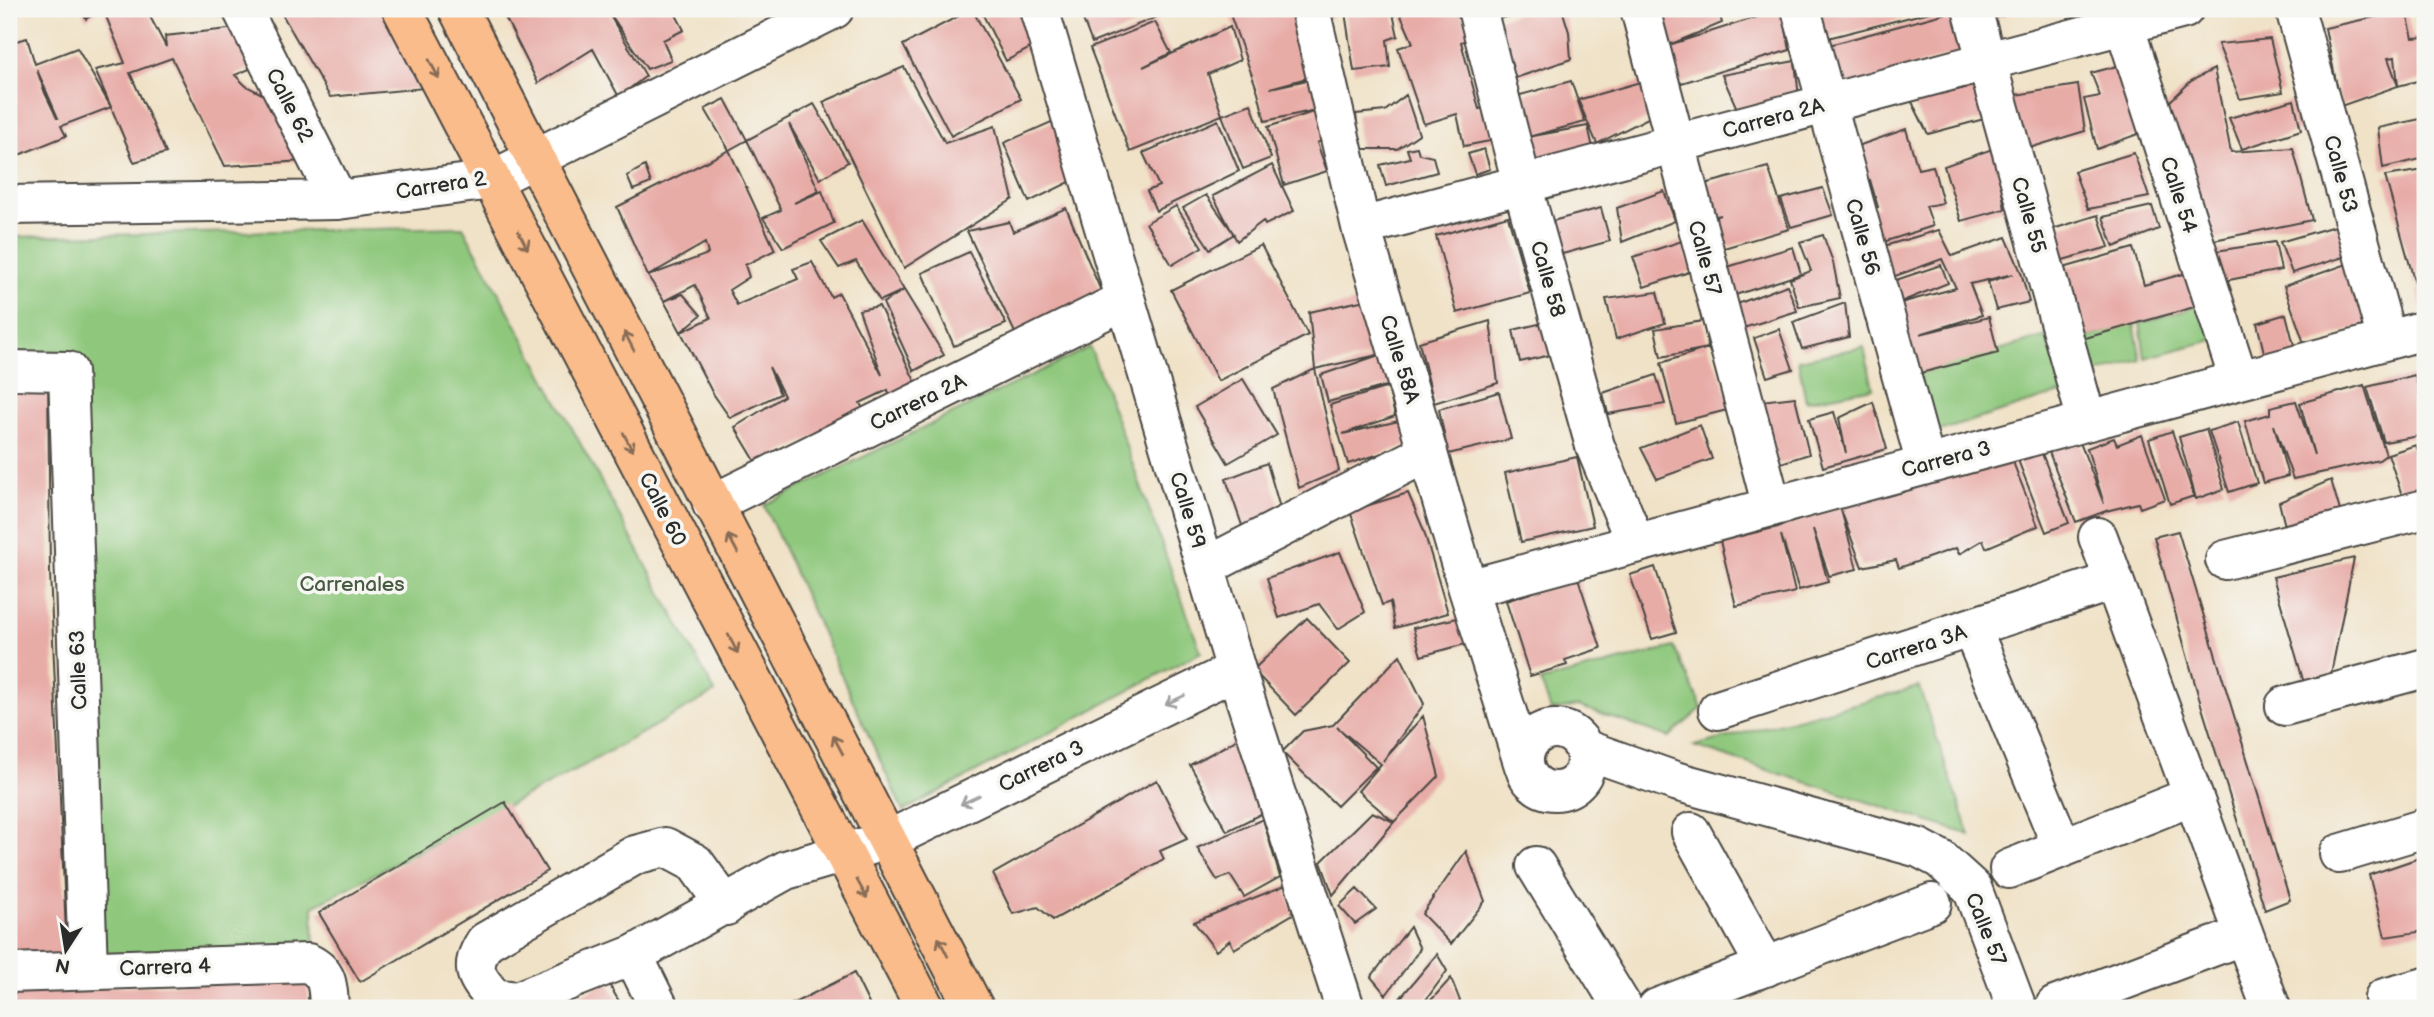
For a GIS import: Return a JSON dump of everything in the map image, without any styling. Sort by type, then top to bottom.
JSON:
[{"type":"main road","name":"Calle 60","points":[[402,9],[925,1008]]},
{"type":"main road","points":[[458,9],[974,1008]]},
{"type":"street","name":"Calle 62","points":[[242,9],[338,200]]},
{"type":"street","name":"Carrera 2","points":[[9,205],[338,200],[492,180],[535,156],[834,9]]},
{"type":"street","name":"Calle 59","points":[[1039,9],[1236,670],[1345,1008]]},
{"type":"street","name":"Calle 58A","points":[[1310,9],[1361,227],[1468,589],[1524,766]]},
{"type":"street","name":"Calle 58","points":[[1477,9],[1522,184],[1595,446],[1636,544]]},
{"type":"street","name":"Calle 57","points":[[1640,9],[1772,506]]},
{"type":"street","name":"Calle 56","points":[[1801,9],[1926,465]]},
{"type":"street","name":"Calle 55","points":[[1972,9],[2087,421]]},
{"type":"street","name":"Carrera 2A","points":[[1361,227],[1986,61],[2121,17],[2184,9]]},
{"type":"street","name":"Calle 53","points":[[2295,9],[2387,340]]},
{"type":"street","name":"Calle 54","points":[[2121,17],[2239,380]]},
{"type":"street","name":"Carrera 2A","points":[[712,504],[1125,300]]},
{"type":"street","name":"Carrera 3","points":[[1468,589],[2425,330]]},
{"type":"street","name":"Calle 63","points":[[9,370],[68,371],[88,969]]},
{"type":"street","points":[[1205,567],[1428,452]]},
{"type":"street","points":[[2225,560],[2425,509]]},
{"type":"street","points":[[2098,537],[2271,1008]]},
{"type":"street","name":"Carrera 3A","points":[[1718,710],[2113,581]]},
{"type":"street","points":[[1972,629],[2062,847]]},
{"type":"street","points":[[2285,706],[2425,668]]},
{"type":"street","name":"Carrera 3","points":[[726,906],[695,863],[665,847],[635,855],[485,942],[475,958],[477,978],[494,998],[517,1001],[633,955],[726,906],[786,870],[888,840],[1236,670]]},
{"type":"street","points":[[1506,705],[1542,731],[1568,731],[1578,738],[1581,766],[1556,792],[1535,785],[1524,766],[1527,745],[1542,731]]},
{"type":"street","name":"Calle 57","points":[[1581,766],[1675,781],[1893,841],[1940,859],[1972,888],[2017,1008]]},
{"type":"street","points":[[2009,869],[2193,796]]},
{"type":"street","points":[[2339,854],[2425,828]]},
{"type":"street","points":[[1690,832],[1766,967]]},
{"type":"street","points":[[1536,866],[1623,1008]]},
{"type":"street","points":[[1657,1008],[1932,903]]},
{"type":"street","points":[[2055,1006],[2244,935]]},
{"type":"street","points":[[633,955],[659,1008]]},
{"type":"street","name":"Carrera 4","points":[[9,973],[308,963],[320,969],[328,980],[329,1008]]},
{"type":"street","points":[[2385,998],[2425,987]]},
{"type":"green space","name":"Carrenales","points":[[463,227],[715,692],[574,771],[313,906],[314,956],[93,960],[79,359],[9,360],[9,237]]},
{"type":"green space","points":[[2205,304],[2217,339],[2145,358],[2140,323]]},
{"type":"green space","points":[[2134,323],[2141,360],[2081,378],[2070,343]]},
{"type":"green space","points":[[2047,336],[2064,392],[1936,432],[1913,375]]},
{"type":"green space","points":[[1090,347],[1201,652],[903,811],[764,505]]},
{"type":"green space","points":[[1864,347],[1873,388],[1806,401],[1798,360]]},
{"type":"green space","points":[[1674,647],[1702,708],[1669,737],[1578,706],[1551,711],[1541,681]]},
{"type":"green space","points":[[1919,687],[1970,835],[1694,746]]},
{"type":"building","points":[[9,9],[16,21],[9,23]]},
{"type":"building","points":[[81,9],[101,9],[86,19]]},
{"type":"building","points":[[103,9],[146,9],[166,47],[165,36],[238,28],[252,68],[235,75],[246,86],[280,103],[303,161],[225,166],[172,58],[130,73],[166,153],[134,162],[95,70],[125,63]]},
{"type":"building","points":[[279,9],[383,9],[425,88],[330,97]]},
{"type":"building","points":[[501,9],[606,9],[646,76],[619,97],[593,49],[538,83]]},
{"type":"building","points":[[607,9],[673,9],[684,30],[663,40],[671,60],[647,69]]},
{"type":"building","points":[[972,9],[1021,99],[951,136],[903,45]]},
{"type":"building","points":[[980,9],[1027,9],[1038,44],[1006,61]]},
{"type":"building","points":[[1079,9],[1160,9],[1162,15],[1092,43]]},
{"type":"building","points":[[1228,9],[1300,9],[1318,75],[1270,88],[1321,77],[1335,134],[1317,143],[1327,171],[1284,185],[1268,127],[1325,108],[1265,121],[1258,92]]},
{"type":"building","points":[[1323,9],[1392,9],[1398,36],[1387,40],[1390,67],[1354,71],[1345,12],[1326,19]]},
{"type":"building","points":[[1398,9],[1460,9],[1470,38],[1461,42],[1479,109],[1488,107],[1495,140],[1464,146],[1457,114],[1424,124],[1398,48],[1413,43]]},
{"type":"building","points":[[1535,9],[1562,9],[1569,32],[1571,59],[1504,82],[1498,19]]},
{"type":"building","points":[[1652,9],[1718,9],[1722,23],[1669,45],[1782,9],[1790,50],[1675,85]]},
{"type":"building","points":[[1812,9],[1929,9],[1930,12],[1820,40]]},
{"type":"building","points":[[1979,9],[2024,9],[2024,10],[1982,21]]},
{"type":"building","points":[[2406,10],[2413,38],[2425,37],[2425,79],[2341,106],[2325,28]],"holes":[[[2395,57],[2398,86],[2388,58]]]},
{"type":"building","points":[[1954,11],[1964,51],[1843,89],[1822,47]]},
{"type":"building","points":[[1155,22],[1171,53],[1143,67],[1230,27],[1240,60],[1208,74],[1222,115],[1130,152],[1090,48]]},
{"type":"building","points":[[27,38],[35,64],[77,48],[111,107],[61,126],[66,136],[9,159],[9,43]],"holes":[[[37,70],[58,118],[45,93]]]},
{"type":"building","points":[[2270,39],[2283,92],[2240,99],[2218,44]]},
{"type":"building","points":[[1795,61],[1799,98],[1742,120],[1722,75]]},
{"type":"building","points":[[2121,65],[2141,133],[2097,149],[2084,99],[2100,96],[2091,73]]},
{"type":"building","points":[[904,67],[945,143],[995,126],[1013,199],[904,268],[823,102]]},
{"type":"building","points":[[2214,69],[2231,152],[2293,148],[2312,220],[2204,242],[2161,110],[2191,81]]},
{"type":"building","points":[[1647,80],[1654,115],[1597,144],[1578,100]]},
{"type":"building","points":[[1571,81],[1585,122],[1528,137],[1588,126],[1595,157],[1527,166],[1506,99]]},
{"type":"building","points":[[2078,85],[2085,131],[2026,149],[2009,96]]},
{"type":"building","points":[[1975,86],[1984,119],[1928,134],[1911,100]]},
{"type":"building","points":[[1406,95],[1419,134],[1397,149],[1360,149],[1356,114],[1385,111]]},
{"type":"building","points":[[725,99],[747,140],[729,150],[705,109]]},
{"type":"building","points":[[2294,100],[2301,130],[2242,149],[2229,118]]},
{"type":"building","points":[[814,104],[848,162],[820,179],[789,124],[819,191],[794,203],[822,191],[834,223],[783,248],[763,218],[781,210],[747,140]]},
{"type":"building","points":[[1251,104],[1271,158],[1243,169],[1222,115]]},
{"type":"building","points":[[2425,118],[2425,158],[2383,168],[2378,128]]},
{"type":"building","points":[[1058,119],[1080,177],[1029,202],[1004,143]]},
{"type":"building","points":[[1218,120],[1239,171],[1156,211],[1147,191],[1159,186],[1143,153]]},
{"type":"building","points":[[1906,129],[1918,169],[1933,166],[1943,203],[1926,206],[1933,226],[1871,246],[1867,209],[1878,207],[1870,180],[1857,183],[1849,149]]},
{"type":"building","points":[[1417,147],[1419,154],[1433,157],[1437,172],[1386,186],[1380,165],[1410,158],[1407,149]]},
{"type":"building","points":[[1995,148],[2005,209],[1961,221],[1944,166]]},
{"type":"building","points":[[1484,149],[1490,169],[1475,174],[1468,154]]},
{"type":"building","points":[[729,150],[775,250],[745,265],[749,277],[729,290],[737,305],[798,279],[793,269],[812,262],[831,297],[839,293],[882,375],[859,310],[879,306],[915,381],[890,396],[888,390],[860,403],[865,413],[757,464],[735,427],[784,396],[769,367],[780,394],[730,418],[712,392],[681,332],[711,318],[695,285],[664,301],[648,276],[617,207]],"holes":[[[705,243],[708,254],[648,276]]]},
{"type":"building","points":[[2134,153],[2149,197],[2088,209],[2074,171]]},
{"type":"building","points":[[1272,165],[1294,211],[1265,225],[1263,221],[1237,241],[1213,196]]},
{"type":"building","points":[[645,166],[651,183],[633,190],[627,176]]},
{"type":"building","points":[[1768,167],[1789,229],[1717,250],[1709,219],[1721,215],[1699,220],[1690,188]]},
{"type":"building","points":[[2425,170],[2425,235],[2416,287],[2385,176]]},
{"type":"building","points":[[1823,188],[1833,215],[1791,227],[1781,199]]},
{"type":"building","points":[[1664,191],[1675,221],[1622,242],[1617,208]]},
{"type":"building","points":[[1206,195],[1234,234],[1210,249],[1183,208]]},
{"type":"building","points":[[1176,206],[1202,247],[1172,265],[1146,223]]},
{"type":"building","points":[[2152,206],[2159,229],[2114,247],[2103,217]]},
{"type":"building","points":[[1066,208],[1101,291],[1016,335],[967,231],[1009,222],[1013,232]]},
{"type":"building","points":[[1601,208],[1610,241],[1555,256],[1545,223]]},
{"type":"building","points":[[2098,215],[2109,247],[2052,263],[2040,233]]},
{"type":"building","points":[[1508,216],[1530,293],[1457,313],[1436,236]]},
{"type":"building","points":[[862,220],[904,290],[880,301],[856,261],[839,268],[821,241]]},
{"type":"building","points":[[2345,223],[2356,253],[2292,273],[2280,242]]},
{"type":"building","points":[[1939,230],[1952,256],[2006,237],[2021,272],[2029,302],[1996,310],[1988,282],[2013,274],[1970,284],[1982,315],[1920,334],[1989,317],[1998,353],[1913,375],[1893,305],[1956,288],[1942,259],[1887,279],[1877,248]]},
{"type":"building","points":[[1823,235],[1833,262],[1840,298],[1799,307],[1790,279],[1811,271],[1800,242]]},
{"type":"building","points":[[1682,241],[1692,271],[1644,287],[1633,257]]},
{"type":"building","points":[[2275,242],[2281,270],[2218,282],[2209,252]]},
{"type":"building","points":[[1261,245],[1308,335],[1218,381],[1171,290]]},
{"type":"building","points":[[1793,247],[1801,274],[1732,296],[1721,269]]},
{"type":"building","points":[[2133,248],[2144,285],[2197,270],[2205,304],[2075,341],[2053,271]]},
{"type":"building","points":[[969,252],[1006,324],[954,346],[922,273]]},
{"type":"building","points":[[2347,264],[2368,324],[2305,346],[2284,286]]},
{"type":"building","points":[[1941,265],[1948,283],[1893,305],[1890,282]]},
{"type":"building","points":[[2425,272],[2425,320],[2424,320],[2418,292]]},
{"type":"building","points":[[1787,285],[1797,311],[1737,330],[1732,306]]},
{"type":"building","points":[[904,290],[944,355],[914,371],[883,303]]},
{"type":"building","points":[[1657,292],[1665,323],[1616,339],[1606,299]]},
{"type":"building","points":[[683,294],[701,315],[681,332],[664,301]]},
{"type":"building","points":[[1375,298],[1397,383],[1328,402],[1321,375],[1382,354],[1315,369],[1309,312]]},
{"type":"building","points":[[1845,303],[1849,337],[1802,349],[1793,322]]},
{"type":"building","points":[[2286,314],[2297,357],[2267,365],[2257,323]]},
{"type":"building","points":[[1490,321],[1498,383],[1434,403],[1419,342]]},
{"type":"building","points":[[1703,321],[1708,348],[1661,357],[1655,329]]},
{"type":"building","points":[[1543,323],[1550,355],[1520,362],[1513,330]]},
{"type":"building","points":[[1779,329],[1793,369],[1767,377],[1754,338]]},
{"type":"building","points":[[1708,348],[1721,376],[1731,409],[1676,423],[1661,363]]},
{"type":"building","points":[[2425,358],[2425,388],[2423,389],[2420,360]]},
{"type":"building","points":[[1315,369],[1339,471],[1299,488],[1273,389]]},
{"type":"building","points":[[1656,375],[1665,404],[1608,414],[1603,393]]},
{"type":"building","points":[[2415,375],[2425,417],[2425,435],[2384,442],[2367,387]]},
{"type":"building","points":[[48,376],[50,572],[67,957],[9,960],[9,377]]},
{"type":"building","points":[[1243,379],[1277,435],[1228,463],[1195,407]]},
{"type":"building","points":[[2364,385],[2386,455],[2379,460],[2293,479],[2274,425],[2288,476],[2263,483],[2245,421],[2270,414],[2270,407],[2296,401],[2314,455],[2300,403]]},
{"type":"building","points":[[1388,387],[1395,416],[1343,434],[1403,420],[1408,445],[1348,464],[1330,405]]},
{"type":"building","points":[[1499,392],[1511,439],[1448,454],[1439,409]]},
{"type":"building","points":[[1795,397],[1809,454],[1778,464],[1761,401]]},
{"type":"building","points":[[1873,402],[1887,449],[1823,467],[1809,419],[1834,412],[1846,453],[1839,418]]},
{"type":"building","points":[[2238,422],[2257,483],[2229,492],[2209,431]]},
{"type":"building","points":[[1700,425],[1712,459],[1657,479],[1641,448]]},
{"type":"building","points":[[2206,429],[2224,489],[2196,499],[2179,437]]},
{"type":"building","points":[[2172,431],[2194,496],[2170,504],[2149,439]]},
{"type":"building","points":[[2142,435],[2165,499],[2140,508],[2138,503],[2106,511],[2076,522],[2049,452],[2079,440],[2104,504],[2087,448],[2114,438],[2117,445]]},
{"type":"building","points":[[2416,445],[2425,469],[2425,501],[2406,507],[2388,454]]},
{"type":"building","points":[[2041,451],[2069,523],[2046,532],[2018,460]]},
{"type":"building","points":[[1577,457],[1593,526],[1521,542],[1505,473]]},
{"type":"building","points":[[2011,457],[2038,526],[1986,548],[1983,540],[1959,554],[1956,548],[1899,568],[1896,560],[1862,567],[1841,510],[1857,569],[1829,576],[1813,529],[1828,582],[1799,590],[1781,535],[1795,592],[1736,606],[1720,541],[1778,527],[1872,495],[1901,493],[1926,479]]},
{"type":"building","points":[[1267,463],[1284,522],[1246,537],[1226,479]]},
{"type":"building","points":[[2331,480],[2343,521],[2287,534],[2279,502]]},
{"type":"building","points":[[1408,493],[1423,528],[1448,613],[1395,628],[1390,602],[1382,605],[1350,511]]},
{"type":"building","points":[[2178,531],[2290,900],[2265,910],[2199,698],[2154,537]]},
{"type":"building","points":[[1340,552],[1365,612],[1338,629],[1319,604],[1279,618],[1267,578]]},
{"type":"building","points":[[2354,558],[2331,674],[2304,683],[2273,577]]},
{"type":"building","points":[[1655,567],[1676,632],[1652,639],[1630,575]]},
{"type":"building","points":[[1578,578],[1601,648],[1565,660],[1567,665],[1530,676],[1506,601]]},
{"type":"building","points":[[1475,614],[1480,640],[1421,656],[1413,628]]},
{"type":"building","points":[[1307,618],[1350,663],[1296,715],[1253,670]]},
{"type":"building","points":[[1400,655],[1424,704],[1383,761],[1423,716],[1439,776],[1394,822],[1358,791],[1381,764],[1337,727],[1376,767],[1337,806],[1282,752],[1303,731],[1333,725]]},
{"type":"building","points":[[1240,738],[1263,813],[1227,831],[1190,765]]},
{"type":"building","points":[[1157,780],[1187,839],[1160,851],[1164,859],[1053,920],[1038,907],[1013,914],[993,874]]},
{"type":"building","points":[[505,802],[547,871],[360,982],[319,913]]},
{"type":"building","points":[[1372,812],[1394,822],[1333,895],[1321,862]]},
{"type":"building","points":[[1263,819],[1280,877],[1244,897],[1230,875],[1217,880],[1197,848]]},
{"type":"building","points":[[1466,851],[1485,901],[1451,944],[1422,914]]},
{"type":"building","points":[[2425,856],[2425,931],[2385,937],[2369,875]]},
{"type":"building","points":[[1286,885],[1293,914],[1234,949],[1230,940],[1216,951],[1194,922]]},
{"type":"building","points":[[1357,889],[1376,909],[1355,924],[1339,906]]},
{"type":"building","points":[[1410,927],[1420,949],[1386,995],[1371,977]]},
{"type":"building","points":[[1437,954],[1447,971],[1420,1008],[1392,1008]]},
{"type":"building","points":[[854,973],[871,1008],[784,1008]]},
{"type":"building","points":[[307,978],[309,1008],[9,1008],[9,991]]},
{"type":"building","points":[[1451,978],[1460,1001],[1455,1008],[1424,1008]]},
{"type":"building","points":[[607,981],[623,1008],[558,1008]]}]
